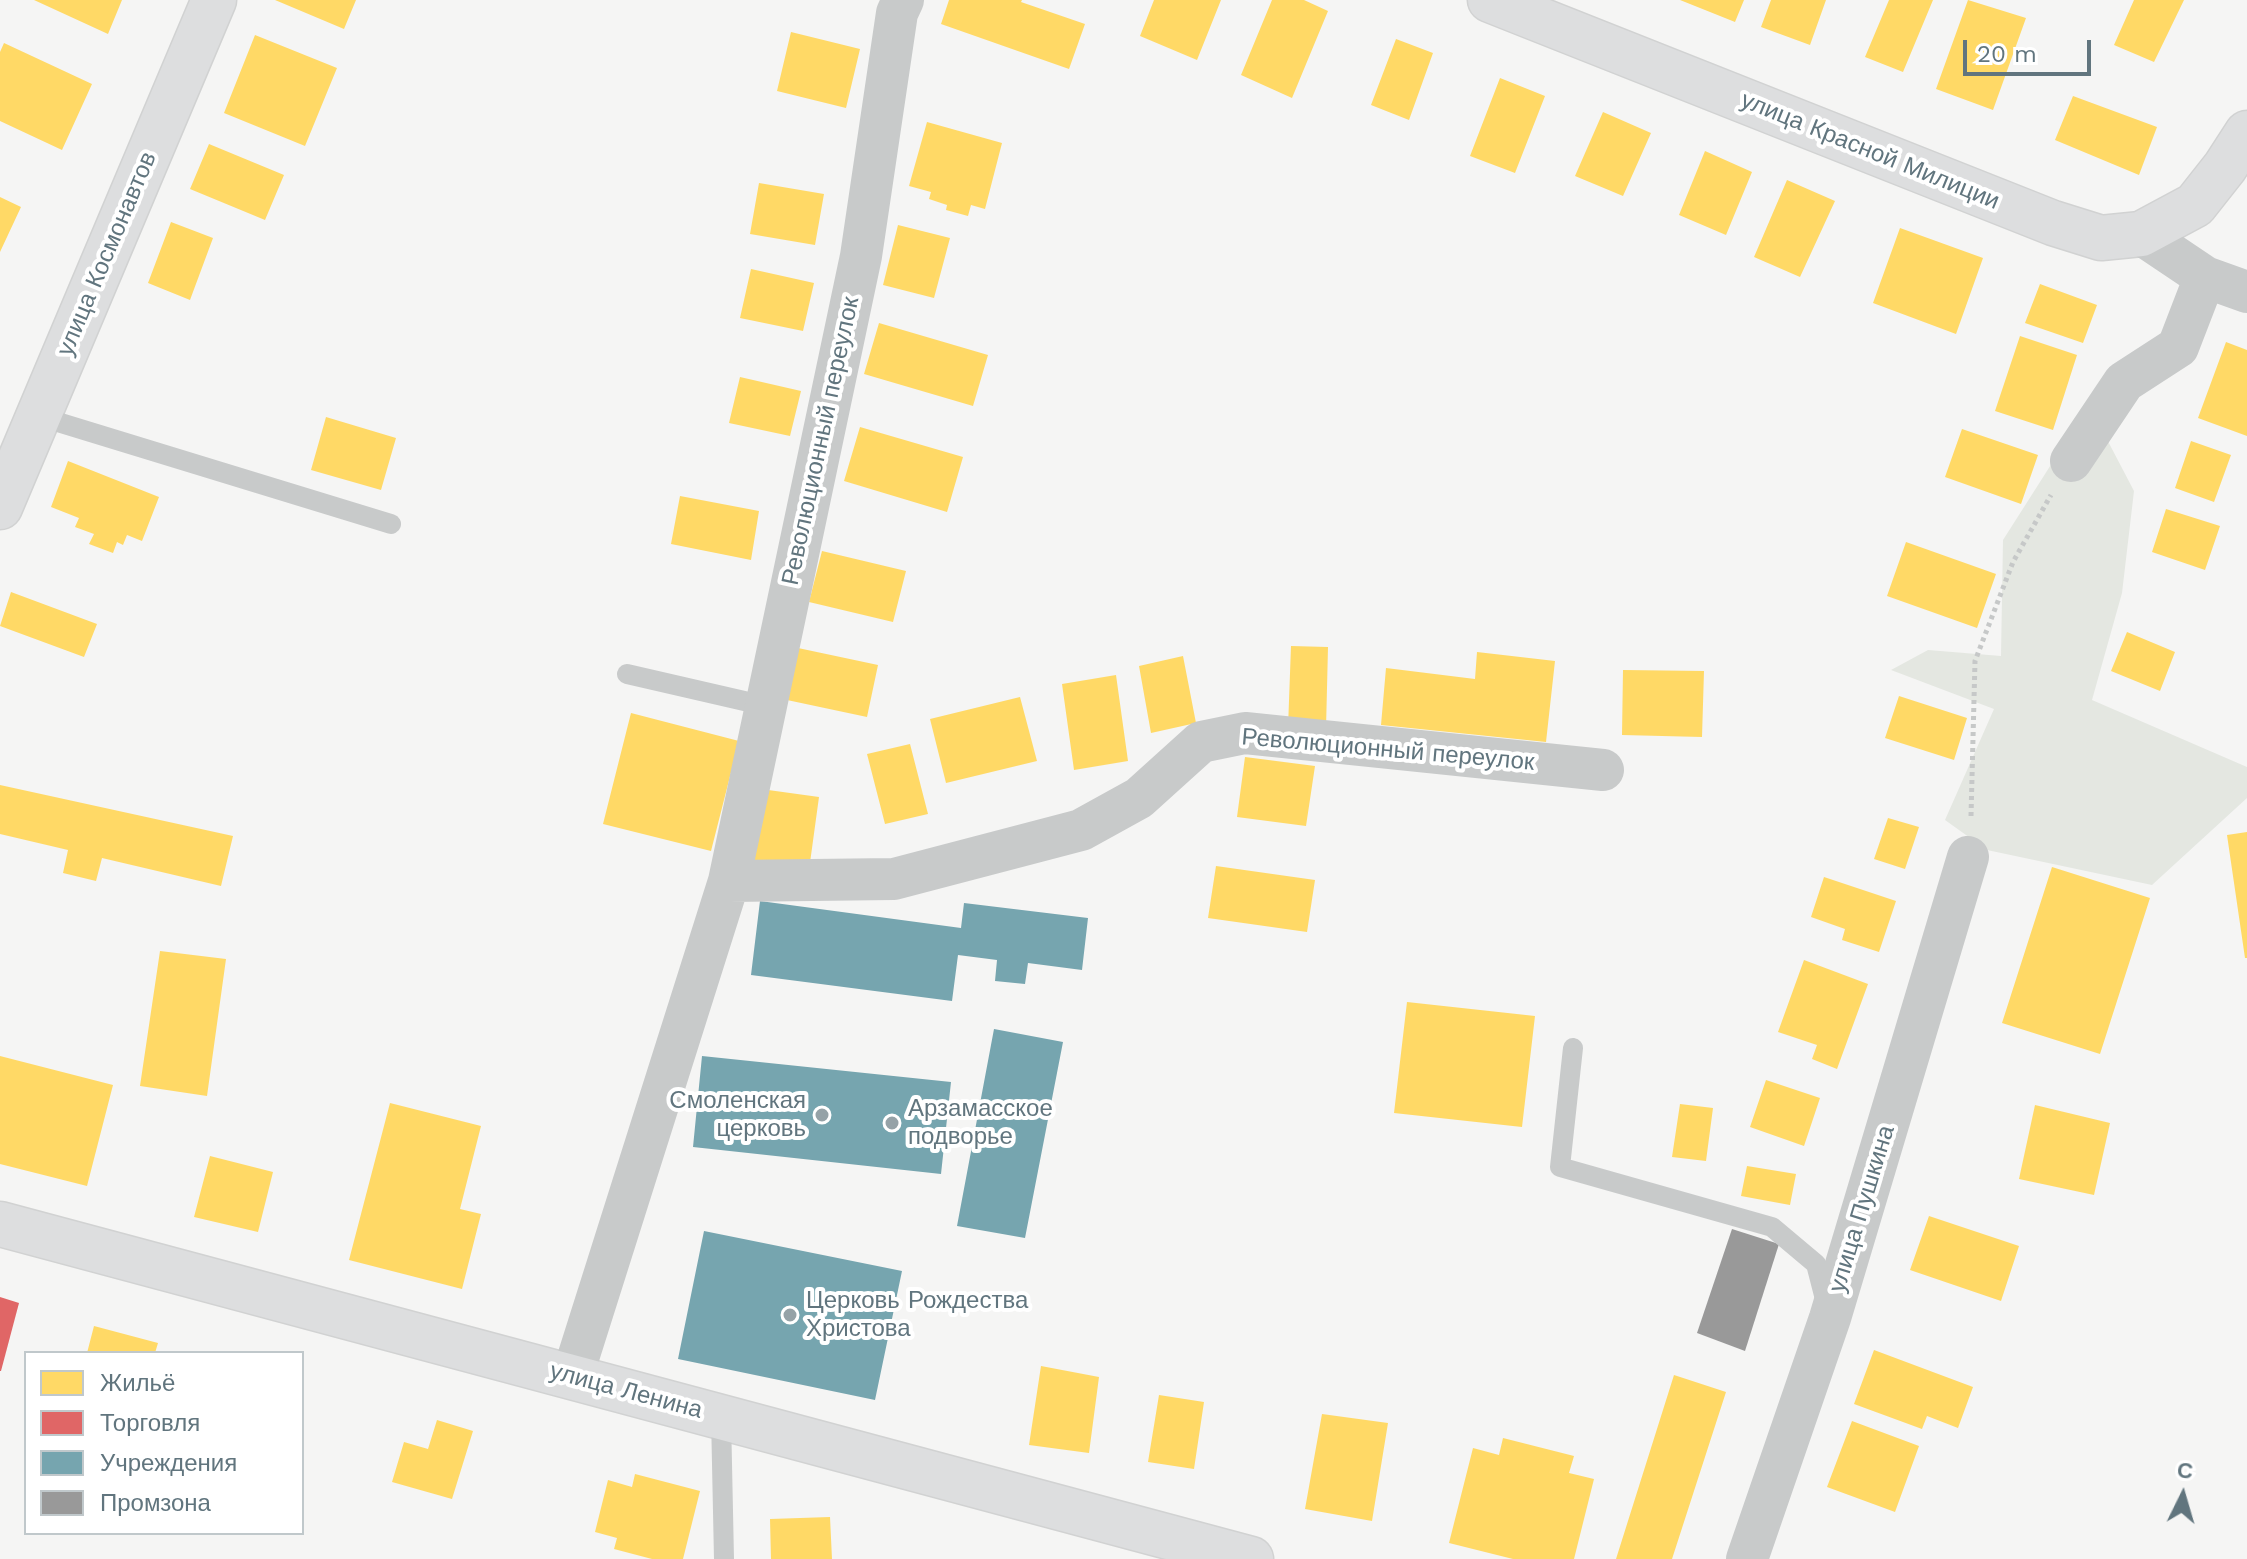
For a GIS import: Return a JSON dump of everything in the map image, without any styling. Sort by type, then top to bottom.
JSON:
[{"type":"street","name":"улица Космонавтов","points":[[0,507],[214,0]]},
{"type":"street","name":"Революционный переулок","points":[[572,1377],[729,881],[861,256],[897,13],[903,0]]},
{"type":"street","name":"улица Красной Милиции","points":[[1490,0],[2053,223],[2101,238],[2141,234]]},
{"type":"street","points":[[2247,133],[2195,205],[2141,234],[2205,277],[2247,292]]},
{"type":"street","points":[[2071,461],[2124,382],[2178,347],[2205,277]]},
{"type":"street","name":"Революционный переулок","points":[[729,881],[894,879],[1081,830],[1139,798],[1201,742],[1245,733],[1603,770]]},
{"type":"street","name":"улица Пушкина","points":[[1747,1559],[1830,1318],[1968,857]]},
{"type":"street","name":"улица Ленина","points":[[0,1224],[1251,1559]]},
{"type":"lane","points":[[38,416],[391,524]]},
{"type":"lane","points":[[627,674],[766,706]]},
{"type":"lane","points":[[1573,1048],[1560,1167],[1772,1227],[1816,1264],[1830,1318]]},
{"type":"lane","points":[[721,1416],[724,1559]]},
{"type":"path","points":[[1974,779],[1975,661],[2013,562],[2071,461]]},
{"type":"shaded area","points":[[2089,405],[2134,491],[2122,593],[2092,700],[2247,767],[2247,798],[2152,885],[1987,850],[1945,820],[1994,709],[1891,670],[1928,650],[2001,656],[2003,540]]},
{"type":"building: Жильё","points":[[34,0],[122,0],[108,34]]},
{"type":"building: Жильё","points":[[275,0],[356,0],[344,29]]},
{"type":"building: Жильё","points":[[949,0],[1022,0],[1085,24],[1069,69],[941,24]]},
{"type":"building: Жильё","points":[[1154,0],[1221,0],[1197,60],[1140,36]]},
{"type":"building: Жильё","points":[[1272,0],[1304,0],[1328,11],[1292,98],[1241,75]]},
{"type":"building: Жильё","points":[[1680,0],[1744,0],[1735,22]]},
{"type":"building: Жильё","points":[[1771,0],[1826,0],[1810,45],[1761,27]]},
{"type":"building: Жильё","points":[[1889,0],[1933,0],[1903,72],[1865,57]]},
{"type":"building: Жильё","points":[[1968,0],[2026,18],[1993,110],[1936,89]]},
{"type":"building: Жильё","points":[[2134,0],[2184,0],[2154,62],[2114,45]]},
{"type":"building: Жильё","points":[[791,32],[860,49],[846,108],[777,91]]},
{"type":"building: Жильё","points":[[255,35],[337,68],[305,146],[224,113]]},
{"type":"building: Жильё","points":[[1396,39],[1433,53],[1409,120],[1371,105]]},
{"type":"building: Жильё","points":[[4,43],[92,84],[62,150],[0,121],[0,52]]},
{"type":"building: Жильё","points":[[1500,78],[1545,96],[1515,173],[1470,156]]},
{"type":"building: Жильё","points":[[2073,96],[2157,127],[2139,175],[2055,140]]},
{"type":"building: Жильё","points":[[1603,112],[1651,133],[1623,196],[1575,176]]},
{"type":"building: Жильё","points":[[927,122],[1002,143],[985,209],[971,205],[968,216],[946,210],[947,205],[929,199],[931,192],[909,186]]},
{"type":"building: Жильё","points":[[209,144],[284,175],[265,220],[190,189]]},
{"type":"building: Жильё","points":[[1705,151],[1752,172],[1726,235],[1679,215]]},
{"type":"building: Жильё","points":[[1787,180],[1835,201],[1800,277],[1754,257]]},
{"type":"building: Жильё","points":[[759,183],[824,194],[815,245],[750,234]]},
{"type":"building: Жильё","points":[[0,197],[21,207],[0,252]]},
{"type":"building: Жильё","points":[[171,222],[213,238],[190,300],[148,283]]},
{"type":"building: Жильё","points":[[898,225],[950,238],[934,298],[883,285]]},
{"type":"building: Жильё","points":[[1900,228],[1983,258],[1956,334],[1873,303]]},
{"type":"building: Жильё","points":[[751,269],[814,283],[803,331],[740,318]]},
{"type":"building: Жильё","points":[[2040,284],[2097,305],[2083,343],[2025,323]]},
{"type":"building: Жильё","points":[[879,323],[988,355],[973,406],[864,374]]},
{"type":"building: Жильё","points":[[2020,336],[2077,355],[2053,430],[1995,411]]},
{"type":"building: Жильё","points":[[2226,342],[2247,350],[2247,436],[2198,418]]},
{"type":"building: Жильё","points":[[740,377],[801,391],[790,436],[729,423]]},
{"type":"building: Жильё","points":[[326,417],[396,438],[381,490],[311,470]]},
{"type":"building: Жильё","points":[[860,427],[963,457],[947,512],[844,481]]},
{"type":"building: Жильё","points":[[1962,429],[2038,455],[2021,504],[1945,477]]},
{"type":"building: Жильё","points":[[2191,441],[2231,455],[2214,502],[2175,488]]},
{"type":"building: Жильё","points":[[68,461],[159,497],[142,541],[127,535],[123,545],[117,542],[113,553],[89,544],[94,534],[75,527],[79,518],[51,507]]},
{"type":"building: Жильё","points":[[680,496],[759,511],[751,560],[671,544]]},
{"type":"building: Жильё","points":[[2166,509],[2220,526],[2205,570],[2152,552]]},
{"type":"building: Жильё","points":[[1906,542],[1996,574],[1977,628],[1887,596]]},
{"type":"building: Жильё","points":[[822,551],[906,571],[893,622],[809,602]]},
{"type":"building: Жильё","points":[[11,592],[97,624],[84,657],[0,626]]},
{"type":"building: Жильё","points":[[2127,632],[2175,652],[2160,691],[2111,671]]},
{"type":"building: Жильё","points":[[1291,646],[1328,647],[1326,729],[1288,728]]},
{"type":"building: Жильё","points":[[798,648],[878,665],[867,717],[787,700]]},
{"type":"building: Жильё","points":[[1477,652],[1555,661],[1546,742],[1381,725],[1386,668],[1475,679]]},
{"type":"building: Жильё","points":[[1183,656],[1196,723],[1151,733],[1139,666]]},
{"type":"building: Жильё","points":[[1623,670],[1704,671],[1702,737],[1622,735]]},
{"type":"building: Жильё","points":[[1116,675],[1128,761],[1074,770],[1062,684]]},
{"type":"building: Жильё","points":[[1899,696],[1967,718],[1954,760],[1885,738]]},
{"type":"building: Жильё","points":[[1020,697],[1037,761],[946,783],[930,719]]},
{"type":"building: Жильё","points":[[631,713],[739,741],[711,851],[603,824]]},
{"type":"building: Жильё","points":[[910,744],[928,814],[885,824],[867,754]]},
{"type":"building: Жильё","points":[[1245,757],[1315,766],[1306,826],[1237,817]]},
{"type":"building: Жильё","points":[[0,785],[233,836],[221,886],[102,858],[96,881],[63,873],[68,850],[0,834]]},
{"type":"building: Жильё","points":[[761,789],[819,797],[809,870],[752,862]]},
{"type":"building: Жильё","points":[[1888,818],[1919,827],[1905,869],[1874,859]]},
{"type":"building: Жильё","points":[[2247,832],[2247,958],[2245,958],[2227,835]]},
{"type":"building: Жильё","points":[[1216,866],[1315,880],[1307,932],[1208,918]]},
{"type":"building: Жильё","points":[[2052,867],[2150,898],[2100,1054],[2002,1023]]},
{"type":"building: Жильё","points":[[1824,877],[1896,901],[1879,952],[1842,940],[1845,929],[1811,917]]},
{"type":"building: Жильё","points":[[160,951],[226,959],[207,1096],[140,1086]]},
{"type":"building: Жильё","points":[[1804,960],[1868,984],[1837,1069],[1812,1059],[1817,1045],[1778,1032]]},
{"type":"building: Жильё","points":[[1407,1002],[1535,1016],[1522,1127],[1394,1113]]},
{"type":"building: Жильё","points":[[0,1056],[113,1085],[87,1186],[0,1164]]},
{"type":"building: Жильё","points":[[1766,1080],[1820,1098],[1804,1146],[1750,1127]]},
{"type":"building: Жильё","points":[[390,1103],[481,1126],[460,1209],[481,1214],[462,1289],[349,1260]]},
{"type":"building: Жильё","points":[[1680,1104],[1713,1108],[1706,1161],[1672,1157]]},
{"type":"building: Жильё","points":[[2035,1105],[2110,1123],[2094,1195],[2019,1179]]},
{"type":"building: Жильё","points":[[210,1156],[273,1172],[258,1232],[194,1217]]},
{"type":"building: Жильё","points":[[1747,1166],[1796,1174],[1790,1205],[1741,1196]]},
{"type":"building: Жильё","points":[[1929,1216],[2019,1246],[2001,1301],[1910,1270]]},
{"type":"building: Жильё","points":[[94,1326],[158,1343],[156,1351],[88,1351]]},
{"type":"building: Жильё","points":[[1874,1350],[1973,1387],[1958,1428],[1927,1416],[1922,1429],[1854,1404]]},
{"type":"building: Жильё","points":[[1041,1366],[1099,1377],[1089,1453],[1029,1445]]},
{"type":"building: Жильё","points":[[1674,1375],[1726,1392],[1672,1559],[1616,1559]]},
{"type":"building: Жильё","points":[[1159,1395],[1204,1402],[1194,1469],[1148,1462]]},
{"type":"building: Жильё","points":[[1322,1414],[1388,1423],[1372,1521],[1305,1509]]},
{"type":"building: Жильё","points":[[437,1420],[473,1431],[452,1499],[392,1482],[404,1442],[428,1449]]},
{"type":"building: Жильё","points":[[1852,1421],[1919,1446],[1895,1512],[1827,1487]]},
{"type":"building: Жильё","points":[[1503,1438],[1574,1456],[1569,1473],[1594,1479],[1574,1559],[1513,1559],[1449,1543],[1473,1448],[1499,1455]]},
{"type":"building: Жильё","points":[[635,1474],[700,1491],[683,1559],[652,1559],[614,1549],[617,1538],[595,1532],[608,1480],[632,1487]]},
{"type":"building: Жильё","points":[[830,1517],[832,1559],[771,1559],[770,1519]]},
{"type":"building: Торговля","points":[[0,1297],[19,1303],[1,1371],[0,1371]]},
{"type":"building: Учреждения","points":[[760,901],[961,928],[964,903],[1088,918],[1082,970],[1028,963],[1025,984],[995,981],[997,960],[958,955],[952,1001],[751,975]]},
{"type":"building: Учреждения","points":[[994,1029],[1063,1042],[1025,1238],[957,1226]]},
{"type":"building: Учреждения","name":"Смоленская церковь","points":[[702,1056],[951,1082],[941,1174],[693,1147]]},
{"type":"building: Учреждения","name":"Церковь Рождества Христова","points":[[704,1231],[902,1271],[875,1400],[678,1359]]},
{"type":"building: Промзона","points":[[1732,1229],[1779,1244],[1745,1351],[1697,1333]]},
{"type":"place","name":"Смоленская церковь","points":[[822,1115]]},
{"type":"place","name":"Арзамасское подворье","points":[[892,1123]]},
{"type":"place","name":"Церковь Рождества Христова","points":[[790,1315]]}]
